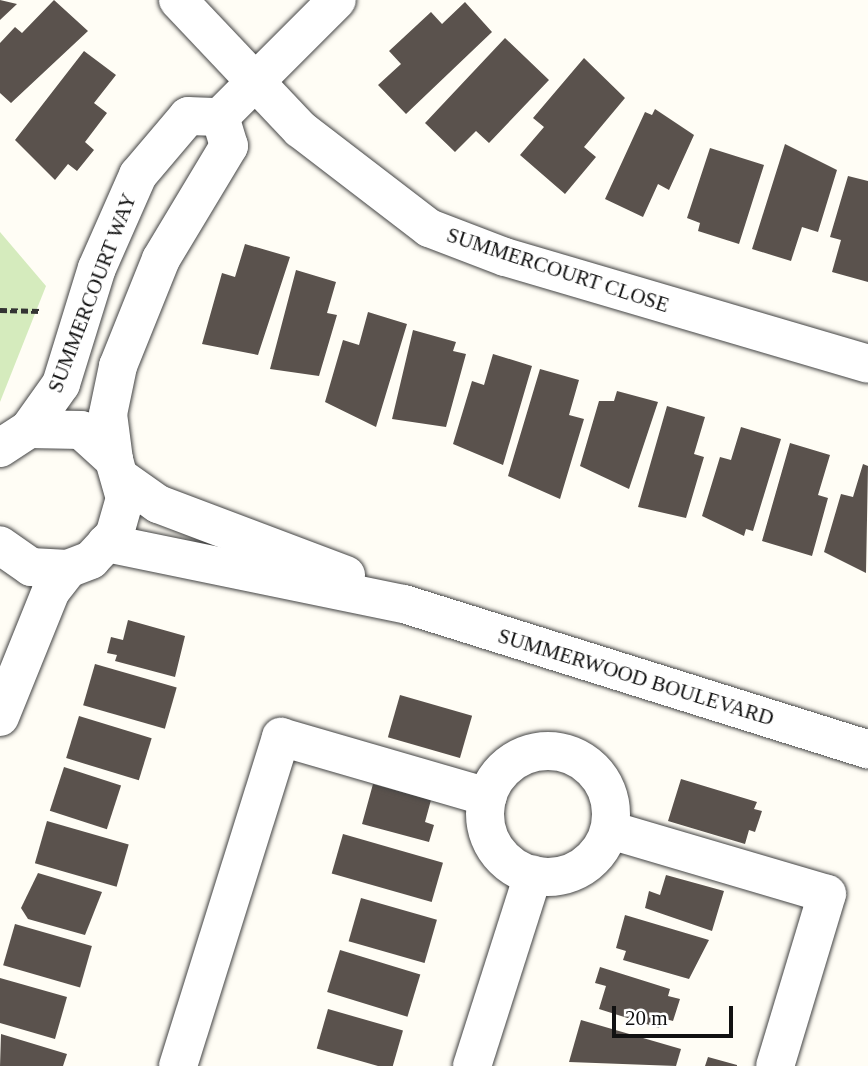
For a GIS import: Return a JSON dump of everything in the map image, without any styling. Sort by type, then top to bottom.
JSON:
[{"type":"street","name":"SUMMERCOURT CLOSE","points":[[178,0],[253,81],[348,172],[429,228],[868,365]]},
{"type":"street","points":[[0,718],[51,591],[68,569],[106,543],[124,513],[108,414],[118,366],[161,259],[229,146],[220,117],[253,81],[337,0]]},
{"type":"street","name":"SUMMERCOURT WAY","points":[[9,440],[61,384],[97,268],[138,175],[188,116],[220,117]]},
{"type":"street","name":"SUMMERWOOD BOULEVARD","points":[[9,440],[81,430],[119,470],[158,505],[338,571],[404,604]]},
{"type":"street","name":"SUMMERWOOD BOULEVARD","points":[[106,543],[404,604],[868,749]]},
{"type":"street","points":[[0,545],[30,567],[68,569]]},
{"type":"street","points":[[178,1066],[281,737],[486,797]]},
{"type":"street","points":[[545,750],[564,752],[598,773],[612,810],[610,830],[589,863],[553,878],[533,876],[499,855],[489,837],[486,797],[508,764],[545,750]]},
{"type":"street","points":[[610,830],[827,894],[775,1066]]},
{"type":"street","points":[[472,1066],[533,876]]},
{"type":"path","points":[[0,310],[49,314]]},
{"type":"green space","points":[[0,232],[46,286],[0,402]]},
{"type":"building","points":[[0,0],[17,4],[0,20]]},
{"type":"building","points":[[54,0],[88,31],[11,103],[0,93],[0,43],[15,27],[22,33]]},
{"type":"building","points":[[465,2],[492,32],[406,114],[378,85],[401,64],[389,51],[431,12],[442,24]]},
{"type":"building","points":[[505,38],[549,80],[489,143],[476,131],[455,152],[425,123]]},
{"type":"building","points":[[84,51],[116,75],[94,103],[107,113],[85,142],[94,150],[77,171],[68,164],[55,180],[15,140]]},
{"type":"building","points":[[584,58],[625,98],[584,147],[596,157],[565,194],[520,155],[544,127],[533,118]]},
{"type":"building","points":[[655,109],[694,135],[669,190],[658,184],[643,217],[605,199],[645,112],[652,115]]},
{"type":"building","points":[[785,144],[837,170],[818,232],[802,227],[791,261],[752,249]]},
{"type":"building","points":[[710,148],[764,165],[739,244],[698,231],[700,223],[687,218]]},
{"type":"building","points":[[848,176],[868,181],[868,282],[832,272],[841,240],[830,237]]},
{"type":"building","points":[[245,244],[290,257],[258,355],[202,344],[222,273],[235,277]]},
{"type":"building","points":[[296,270],[336,282],[327,313],[337,315],[319,376],[270,369]]},
{"type":"building","points":[[368,312],[407,324],[376,427],[325,402],[343,340],[359,345]]},
{"type":"building","points":[[413,330],[456,342],[453,351],[466,354],[446,427],[392,419]]},
{"type":"building","points":[[493,354],[532,366],[503,465],[453,444],[472,381],[484,385]]},
{"type":"building","points":[[540,369],[579,380],[569,415],[584,419],[560,499],[508,476]]},
{"type":"building","points":[[617,391],[658,402],[629,489],[580,466],[599,401],[614,401]]},
{"type":"building","points":[[667,406],[705,417],[694,454],[704,457],[686,518],[638,507]]},
{"type":"building","points":[[741,427],[781,439],[753,531],[746,529],[744,536],[702,516],[720,457],[731,460]]},
{"type":"building","points":[[790,443],[830,455],[818,495],[828,498],[812,556],[762,541]]},
{"type":"building","points":[[863,464],[868,466],[866,573],[824,552],[841,494],[853,497]]},
{"type":"building","points":[[128,620],[185,636],[175,677],[115,661],[117,655],[107,653],[111,637],[123,640]]},
{"type":"building","points":[[95,664],[177,687],[165,729],[83,705]]},
{"type":"building","points":[[400,695],[472,716],[460,758],[388,737]]},
{"type":"building","points":[[79,716],[152,738],[139,780],[66,758]]},
{"type":"building","points":[[64,767],[121,786],[107,829],[50,811]]},
{"type":"building","points":[[681,779],[757,802],[754,809],[762,811],[755,832],[749,830],[745,844],[668,821]]},
{"type":"building","points":[[373,784],[431,800],[425,822],[434,825],[429,842],[362,824]]},
{"type":"building","points":[[47,821],[129,844],[117,887],[35,863]]},
{"type":"building","points":[[343,834],[443,863],[432,902],[332,873]]},
{"type":"building","points":[[38,873],[102,892],[85,935],[28,919],[21,908]]},
{"type":"building","points":[[666,875],[724,891],[712,931],[645,908],[649,891],[660,895]]},
{"type":"building","points":[[361,898],[437,920],[425,963],[349,941]]},
{"type":"building","points":[[625,915],[709,940],[689,979],[623,960],[626,951],[616,948]]},
{"type":"building","points":[[15,924],[92,946],[80,987],[3,965]]},
{"type":"building","points":[[340,950],[420,975],[407,1017],[327,992]]},
{"type":"building","points":[[600,967],[670,989],[668,996],[680,999],[673,1021],[662,1018],[659,1028],[599,1009],[606,986],[595,983]]},
{"type":"building","points":[[0,978],[67,997],[55,1039],[0,1023]]},
{"type":"building","points":[[328,1009],[403,1030],[393,1066],[378,1066],[317,1048]]},
{"type":"building","points":[[581,1020],[681,1049],[676,1066],[569,1062]]},
{"type":"building","points":[[1,1034],[67,1054],[63,1066],[0,1066]]},
{"type":"building","points":[[708,1057],[737,1065],[737,1066],[705,1066]]}]
